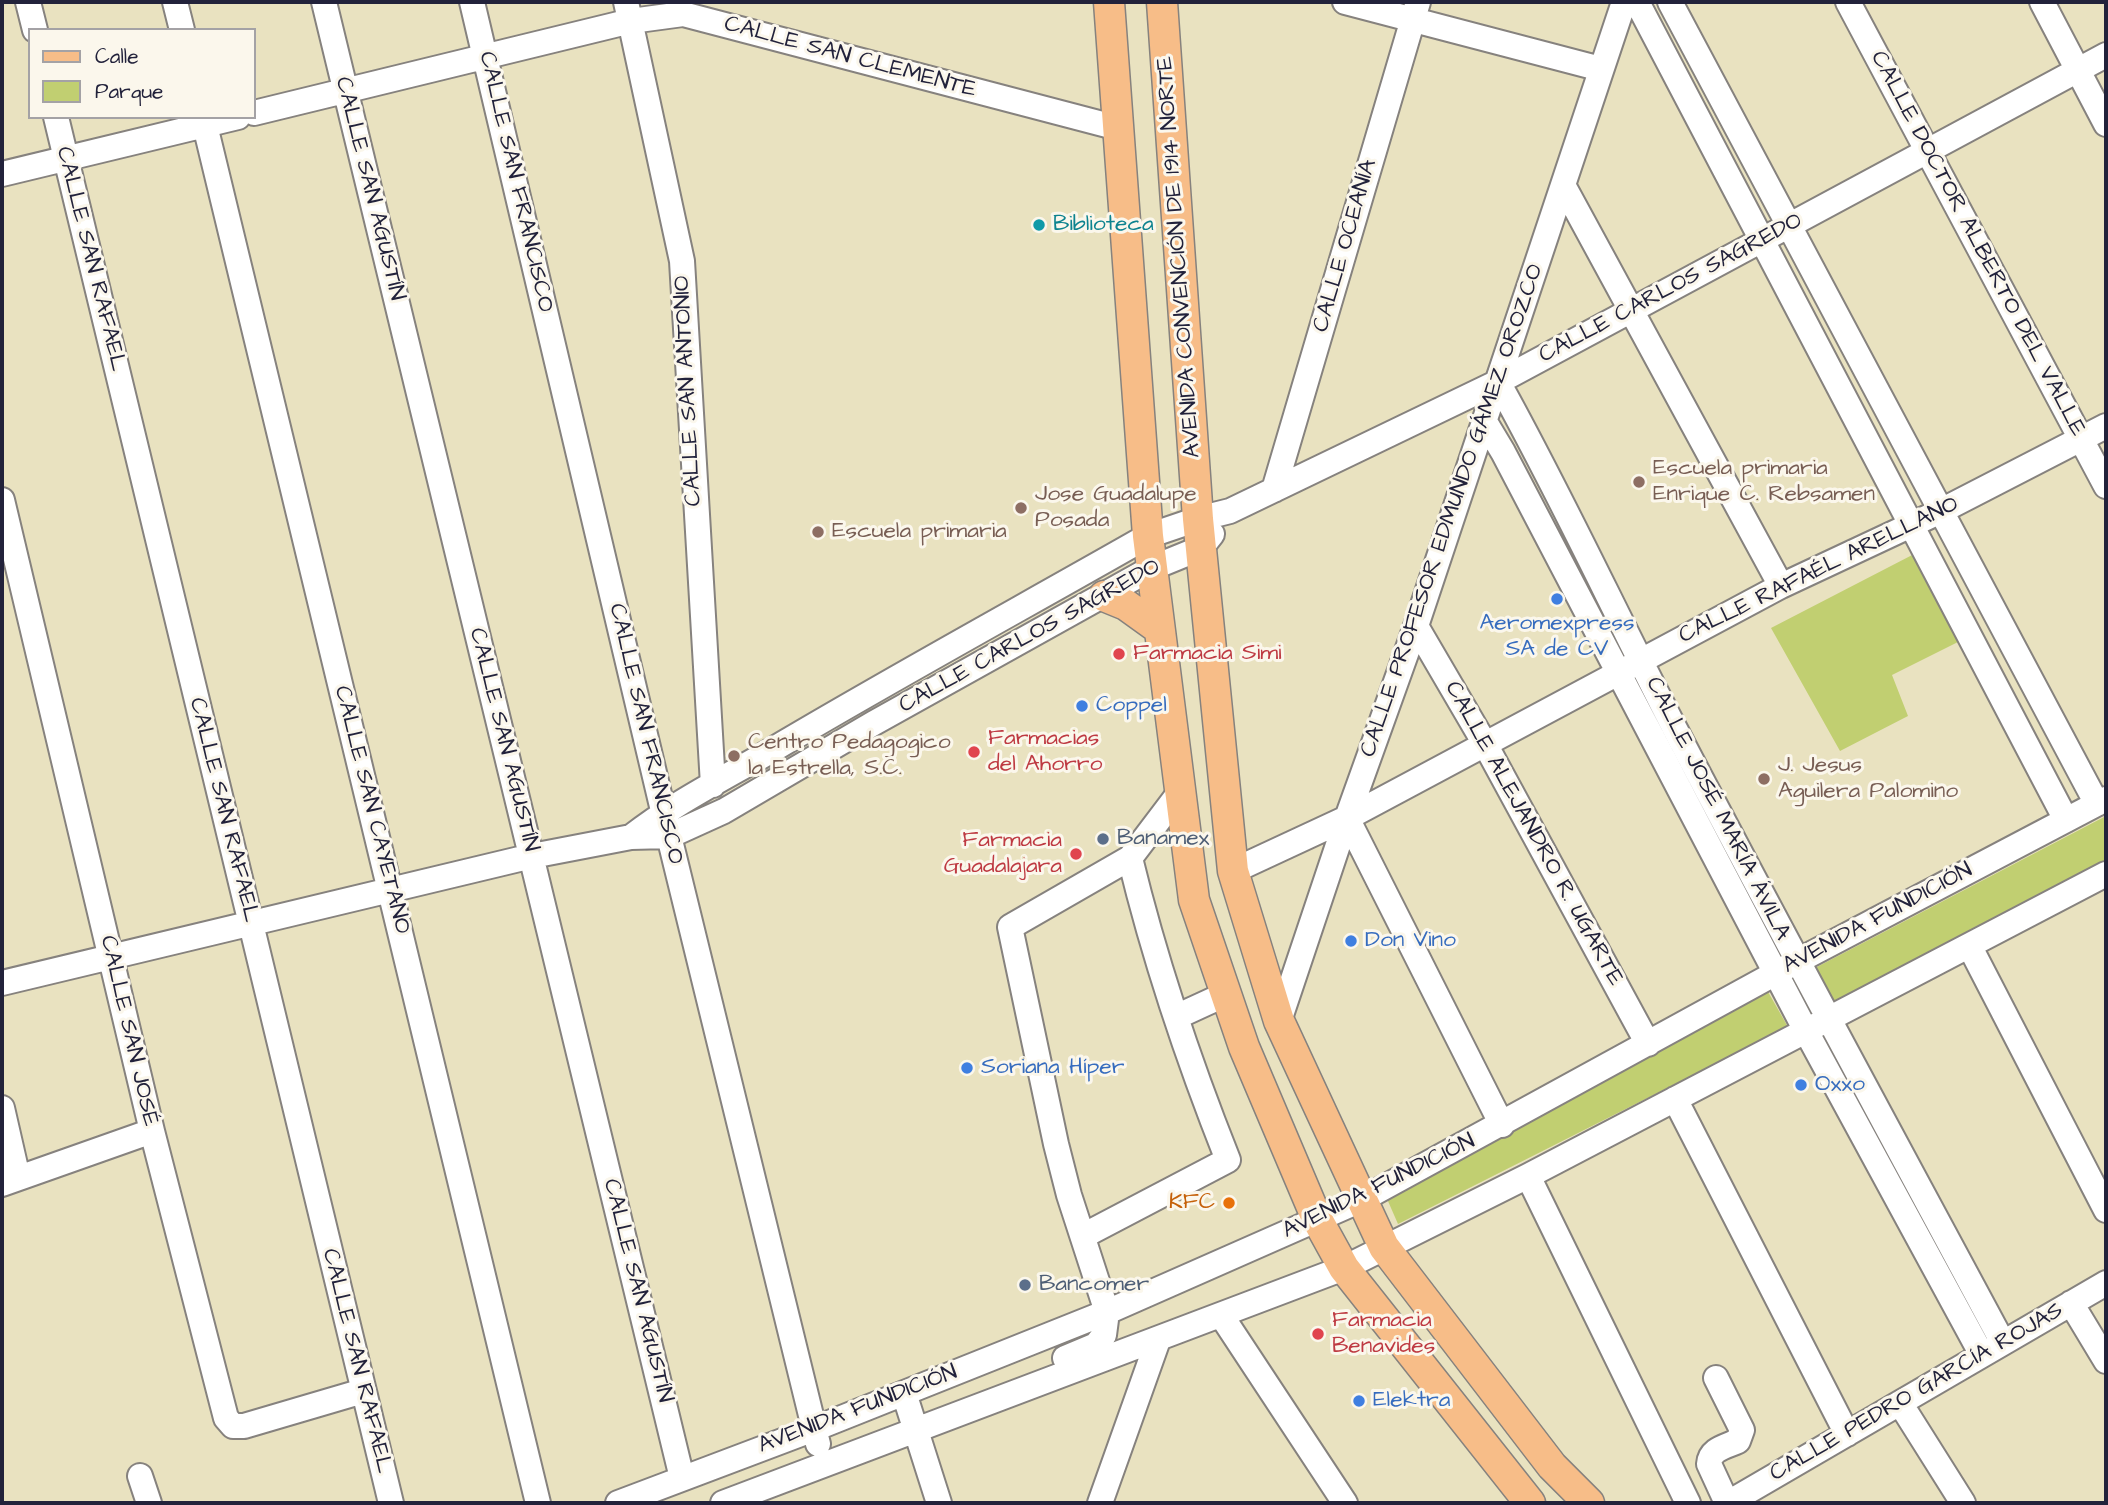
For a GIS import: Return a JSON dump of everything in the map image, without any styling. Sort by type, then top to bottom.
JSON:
[{"type":"main road","points":[[1109,2],[1148,536],[1194,900],[1244,1047],[1317,1219],[1344,1268],[1530,1503]]},
{"type":"main road","name":"AVENIDA CONVENCIÓN DE 1914 NORTE","points":[[1162,2],[1199,534],[1233,871],[1279,1021],[1384,1247],[1552,1466],[1589,1503]]},
{"type":"main road","points":[[1104,596],[1126,605],[1158,628]]},
{"type":"street","points":[[28,2],[34,28]]},
{"type":"street","points":[[175,2],[182,28]]},
{"type":"street","name":"CALLE SAN AGUSTÍN","points":[[324,2],[682,1478]]},
{"type":"street","name":"CALLE SAN FRANCISCO","points":[[472,2],[669,836],[823,1465]]},
{"type":"street","points":[[1345,2],[1416,11],[1601,69]]},
{"type":"street","name":"CALLE PROFESOR EDMUNDO GÁMEZ OROZCO","points":[[1279,1021],[1347,818],[1416,626],[1624,2]]},
{"type":"street","points":[[1637,2],[2066,820]]},
{"type":"street","points":[[1670,2],[1941,511],[2102,802]]},
{"type":"street","name":"CALLE DOCTOR ALBERTO DEL VALLE","points":[[1848,2],[2106,486]]},
{"type":"street","points":[[2042,2],[2106,124]]},
{"type":"street","name":"CALLE SAN CLEMENTE","points":[[256,113],[485,56],[629,11],[683,14],[1118,128]]},
{"type":"street","name":"CALLE SAN ANTONIO","points":[[629,11],[682,261],[713,785]]},
{"type":"street","name":"CALLE OCEANÍA","points":[[1274,490],[1416,11]]},
{"type":"street","name":"CALLE CARLOS SAGREDO","points":[[2,983],[532,856],[631,837],[669,836],[724,811],[874,723],[1104,596],[1152,568],[1230,511],[1498,382],[2106,55]]},
{"type":"street","name":"CALLE SAN RAFAEL","points":[[56,119],[391,1503]]},
{"type":"street","points":[[2,174],[204,121]]},
{"type":"street","name":"CALLE SAN CAYETANO","points":[[204,121],[538,1503]]},
{"type":"street","points":[[1563,185],[1781,586]]},
{"type":"street","name":"CALLE JOSÉ MARÍA ÁVILA","points":[[1498,382],[1526,433],[1629,667]]},
{"type":"street","name":"CALLE JOSÉ MARÍA ÁVILA","points":[[1485,422],[1629,667],[1786,967],[1806,1031],[1992,1349]]},
{"type":"street","name":"CALLE RAFAÉL ARELLANO","points":[[1233,871],[1347,818],[1781,586],[1941,511],[2106,426]]},
{"type":"street","name":"CALLE SAN JOSÉ","points":[[2,500],[152,1131],[226,1418],[233,1426],[244,1426],[363,1391]]},
{"type":"street","name":"CALLE CARLOS SAGREDO","points":[[631,837],[664,811],[1148,536],[1199,534]]},
{"type":"street","name":"CALLE ALEJANDRO R. UGARTE","points":[[1416,626],[1485,744],[1648,1044]]},
{"type":"street","points":[[861,698],[874,723]]},
{"type":"street","points":[[1024,1391],[1037,1376],[1056,1363],[1096,1345],[1104,1335],[1107,1312],[1069,1195],[1056,1144],[1010,927],[1130,858],[1180,792]]},
{"type":"street","name":"AVENIDA FUNDICIÓN","points":[[618,1503],[814,1429],[1107,1312],[1361,1200],[1786,967],[2102,802]]},
{"type":"street","points":[[1347,818],[1502,1125]]},
{"type":"street","points":[[1083,1236],[1228,1160],[1192,1069],[1143,912],[1130,858]]},
{"type":"street","name":"AVENIDA FUNDICIÓN","points":[[723,1503],[752,1498],[823,1465],[1344,1268],[2105,878]]},
{"type":"street","points":[[1970,947],[2106,1210]]},
{"type":"street","name":"CALLE JOSÉ MARÍA ÁVILA","points":[[1786,967],[1830,1020],[1992,1349]]},
{"type":"street","points":[[1176,1017],[1226,994]]},
{"type":"street","points":[[1675,1099],[1847,1434]]},
{"type":"street","points":[[2,1108],[10,1181],[152,1131]]},
{"type":"street","points":[[1528,1176],[1688,1503]]},
{"type":"street","name":"CALLE PEDRO GARCÍA ROJAS","points":[[1728,1503],[2106,1283]]},
{"type":"street","points":[[2071,1303],[2106,1361]]},
{"type":"street","points":[[1221,1315],[1345,1503]]},
{"type":"street","points":[[1100,1503],[1158,1340]]},
{"type":"street","points":[[1716,1378],[1741,1430],[1738,1441],[1713,1452],[1710,1458],[1709,1464],[1728,1503]]},
{"type":"street","points":[[904,1393],[939,1503]]},
{"type":"street","points":[[1900,1403],[1963,1503]]},
{"type":"street","points":[[140,1476],[149,1503]]},
{"type":"green space","points":[[1918,552],[1962,640],[1892,675],[1908,716],[1840,751],[1771,628]]},
{"type":"green space","points":[[2106,816],[2106,860],[1833,1005],[1813,969]]},
{"type":"green space","points":[[1767,990],[1788,1027],[1398,1224],[1384,1192]]},
{"type":"place","name":"Biblioteca","points":[[1039,225]]},
{"type":"place","name":"Escuela primaria Enrique C. Rebsamen","points":[[1639,482]]},
{"type":"place","name":"Jose Guadalupe Posada","points":[[1021,508]]},
{"type":"place","name":"Escuela primaria","points":[[818,532]]},
{"type":"place","name":"Aeromexpress SA de CV","points":[[1557,599]]},
{"type":"place","name":"Farmacia Simi","points":[[1119,654]]},
{"type":"place","name":"Coppel","points":[[1082,706]]},
{"type":"place","name":"Farmacias del Ahorro","points":[[974,752]]},
{"type":"place","name":"Centro Pedagogico la Estrella, S.C.","points":[[734,756]]},
{"type":"place","name":"J. Jesus Aguilera Palomino","points":[[1764,779]]},
{"type":"place","name":"Banamex","points":[[1103,839]]},
{"type":"place","name":"Farmacia Guadalajara","points":[[1076,854]]},
{"type":"place","name":"Don Vino","points":[[1351,941]]},
{"type":"place","name":"Soriana Híper","points":[[967,1068]]},
{"type":"place","name":"Oxxo","points":[[1801,1085]]},
{"type":"place","name":"KFC","points":[[1229,1203]]},
{"type":"place","name":"Bancomer","points":[[1025,1285]]},
{"type":"place","name":"Farmacia Benavides","points":[[1318,1334]]},
{"type":"place","name":"Elektra","points":[[1359,1401]]}]
